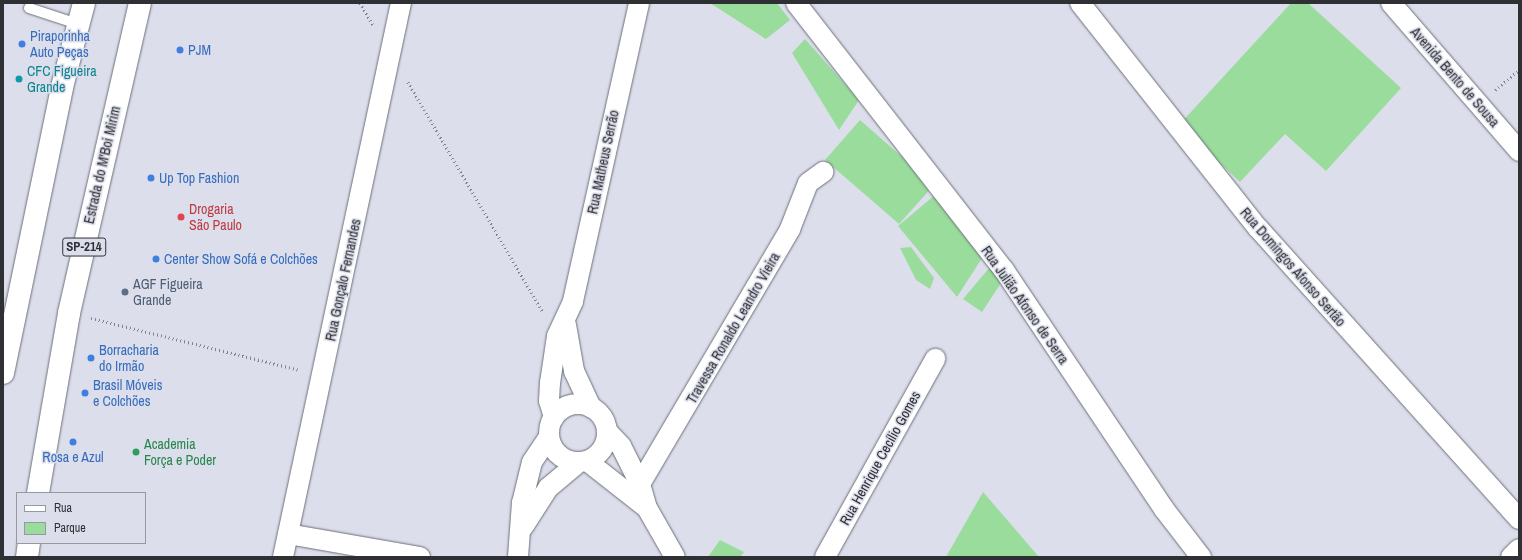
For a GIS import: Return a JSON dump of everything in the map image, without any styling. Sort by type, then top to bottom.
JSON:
[{"type":"main road","points":[[3,373],[78,24],[84,3]]},
{"type":"main road","name":"Estrada do M'Boi Mirim","points":[[38,492],[69,313],[140,3]]},
{"type":"main road","points":[[27,557],[29,544]]},
{"type":"street","name":"Rua Gonçalo Fernandes","points":[[283,557],[323,376],[401,3]]},
{"type":"street","name":"Rua Matheus Serrão","points":[[554,417],[549,401],[550,383],[561,329],[639,3]]},
{"type":"street","name":"Rua Julião Afonso de Serra","points":[[796,3],[1004,270],[1160,502],[1201,557]]},
{"type":"street","name":"Rua Domingos Afonso Sertão","points":[[1080,3],[1258,228],[1519,519]]},
{"type":"street","name":"Avenida Bento de Sousa","points":[[1391,3],[1519,151]]},
{"type":"street","name":"Travessa Ronaldo Leandro Vieira","points":[[640,484],[790,229],[808,184],[823,172]]},
{"type":"street","name":"Rua Matheus Serrão","points":[[561,329],[574,371],[591,407]]},
{"type":"street","name":"Rua Henrique Cecílio Gomes","points":[[825,557],[935,360]]},
{"type":"street","points":[[518,557],[522,531],[522,503],[532,462],[549,437],[554,417],[571,405],[591,407],[599,413],[608,431],[621,446],[640,484],[646,508],[675,557]]},
{"type":"street","points":[[522,531],[548,488],[602,450],[608,431]]},
{"type":"street","points":[[549,437],[559,455],[583,462],[646,508]]},
{"type":"street","points":[[288,534],[420,557]]},
{"type":"street","points":[[1511,557],[1519,549]]},
{"type":"lane","points":[[29,8],[78,24]]},
{"type":"path","points":[[360,3],[561,329]]},
{"type":"path","points":[[1478,104],[1519,70]]},
{"type":"path","points":[[69,313],[323,376]]},
{"type":"green space","points":[[710,3],[777,3],[790,20],[766,39]]},
{"type":"green space","points":[[1291,3],[1308,3],[1401,88],[1326,171],[1285,134],[1240,182],[1179,125]]},
{"type":"green space","points":[[805,39],[859,100],[839,130],[792,53]]},
{"type":"green space","points":[[860,120],[934,185],[899,224],[825,160]]},
{"type":"green space","points":[[935,195],[984,255],[957,297],[898,226]]},
{"type":"green space","points":[[911,247],[934,278],[930,289],[916,280],[900,248]]},
{"type":"green space","points":[[990,267],[1003,280],[982,312],[963,299]]},
{"type":"green space","points":[[983,492],[1039,557],[946,557]]},
{"type":"green space","points":[[720,540],[744,552],[740,557],[708,557]]},
{"type":"place","name":"Piraporinha Auto Peças","points":[[22,44]]},
{"type":"place","name":"PJM","points":[[180,50]]},
{"type":"place","name":"CFC Figueira Grande","points":[[19,79]]},
{"type":"place","name":"Up Top Fashion","points":[[151,178]]},
{"type":"place","name":"Drogaria São Paulo","points":[[181,217]]},
{"type":"place","name":"Center Show Sofá e Colchões","points":[[156,259]]},
{"type":"place","name":"AGF Figueira Grande","points":[[125,292]]},
{"type":"place","name":"Borracharia do Irmão","points":[[91,358]]},
{"type":"place","name":"Brasil Móveis e Colchões","points":[[85,393]]},
{"type":"place","name":"Rosa e Azul","points":[[73,442]]},
{"type":"place","name":"Academia Força e Poder","points":[[136,452]]}]
